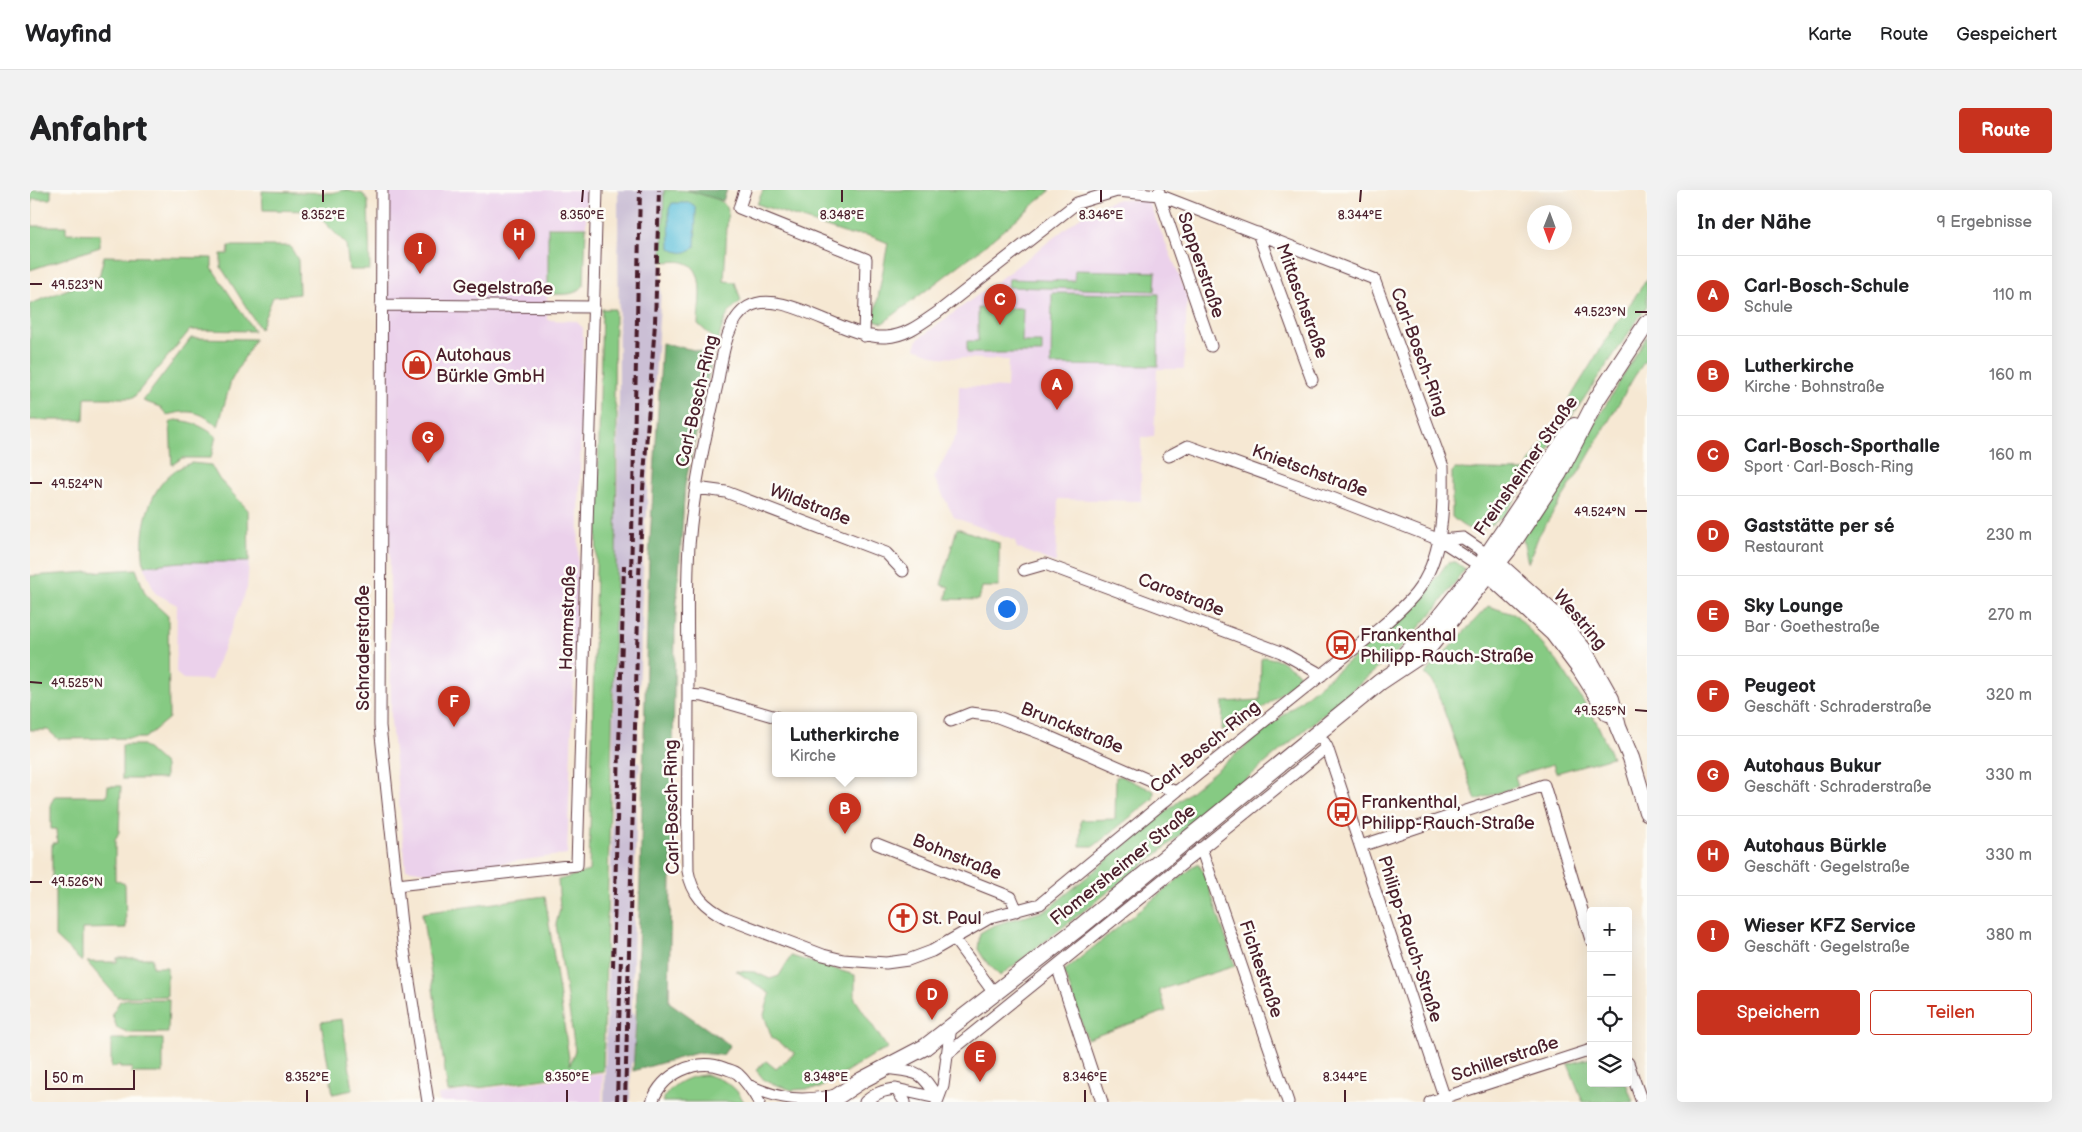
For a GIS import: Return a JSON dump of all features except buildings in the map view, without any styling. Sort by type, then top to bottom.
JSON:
[{"type":"main road","name":"Freinsheimer Straße","points":[[1488,565],[1559,473],[1597,399],[1647,323]]},
{"type":"main road","name":"Flomersheimer Straße","points":[[834,1098],[883,1068],[918,1051],[1080,927],[1380,682],[1425,652],[1488,565]]},
{"type":"main road","name":"Westring","points":[[1488,565],[1556,616],[1582,649],[1611,699],[1618,727],[1631,758],[1647,812]]},
{"type":"street","name":"Schraderstraße","points":[[382,190],[380,726],[403,943],[428,1102]]},
{"type":"street","name":"Hammstraße","points":[[397,885],[577,865],[597,190]]},
{"type":"street","points":[[745,190],[739,208],[866,258],[864,336]]},
{"type":"street","name":"Carl-Bosch-Ring","points":[[1117,191],[1159,193],[1374,279],[1442,467],[1444,495],[1440,540],[1426,576],[1417,592],[1406,604],[1322,675],[1040,904],[991,917],[956,940],[932,951],[908,960],[886,963],[843,960],[726,918],[703,904],[690,883],[688,871],[689,557],[696,488],[703,444],[725,348],[734,324],[742,312],[758,302],[777,303],[864,336],[885,338],[916,328],[1019,250],[1077,203],[1117,191]]},
{"type":"street","name":"Sapperstraße","points":[[1159,193],[1210,346]]},
{"type":"street","name":"Mittaschstraße","points":[[1258,233],[1312,380]]},
{"type":"street","name":"Gegelstraße","points":[[381,305],[594,307]]},
{"type":"street","name":"Knietschstraße","points":[[1169,456],[1188,446],[1332,498],[1440,540]]},
{"type":"street","name":"Wildstraße","points":[[696,488],[726,492],[870,546],[886,553],[903,571]]},
{"type":"street","points":[[1440,540],[1488,565]]},
{"type":"street","name":"Carostraße","points":[[1024,570],[1045,564],[1281,652],[1322,675]]},
{"type":"street","points":[[688,695],[703,696],[772,716]]},
{"type":"street","name":"Brunckstraße","points":[[951,721],[971,713],[995,716],[1045,735],[1176,792]]},
{"type":"street","name":"Philipp-Rauch-Straße","points":[[1316,733],[1327,747],[1445,1100]]},
{"type":"street","name":"Flomersheimer Straße","points":[[946,1056],[1327,747]]},
{"type":"street","points":[[1361,846],[1544,785],[1587,927]]},
{"type":"street","name":"Bohnstraße","points":[[877,844],[1011,897],[1017,911]]},
{"type":"street","name":"Fichtestraße","points":[[1201,848],[1288,1102]]},
{"type":"street","points":[[956,940],[994,993]]},
{"type":"street","points":[[1057,966],[1102,1102]]},
{"type":"street","points":[[937,1100],[943,1086],[951,1026]]},
{"type":"street","name":"Schillerstraße","points":[[1430,1102],[1445,1100],[1587,1051]]},
{"type":"street","points":[[652,1102],[665,1080],[694,1065],[715,1064],[737,1073],[750,1086],[759,1102]]},
{"type":"street","points":[[883,1068],[915,1072],[923,1076],[937,1100]]},
{"type":"street","points":[[1632,1074],[1642,1102]]},
{"type":"street","points":[[750,1086],[772,1096],[795,1100],[834,1098]]},
{"type":"street","points":[[865,1102],[875,1094],[896,1089],[937,1100]]},
{"type":"street","points":[[896,1089],[905,1102]]},
{"type":"shaded area","points":[[387,190],[587,190],[586,226],[548,226],[547,320],[576,321],[583,328],[578,566],[567,854],[431,873],[406,869],[391,722]]},
{"type":"shaded area","points":[[618,190],[664,190],[664,210],[660,305],[647,516],[645,520],[641,618],[643,620],[643,630],[641,635],[637,761],[640,764],[637,778],[632,1011],[635,1018],[633,1061],[631,1064],[630,1102],[604,1102],[611,864],[619,396]]},
{"type":"shaded area","points":[[1119,199],[1148,201],[1177,270],[1187,297],[1184,369],[1157,369],[1154,437],[1141,437],[1141,501],[1058,499],[1056,563],[1017,548],[1015,541],[954,517],[934,478],[958,432],[959,386],[1007,388],[1008,360],[939,357],[915,348],[918,339],[1016,267],[1093,207]]},
{"type":"shaded area","points":[[180,562],[249,562],[247,588],[211,680],[183,679],[176,673],[177,605],[155,593],[144,566]]},
{"type":"shaded area","points":[[603,1073],[602,1102],[439,1102],[438,1095]]},
{"type":"green space","points":[[30,190],[51,190],[51,199],[32,199],[32,226],[66,226],[66,233],[100,234],[100,247],[30,270]]},
{"type":"green space","points":[[344,190],[363,194],[368,201],[370,270],[349,270],[346,244],[313,211],[263,210],[262,191],[331,193]]},
{"type":"green space","points":[[664,190],[699,192],[715,198],[728,209],[724,281],[735,282],[741,301],[725,319],[718,342],[698,324],[700,290],[697,273],[693,267],[680,262],[662,262]]},
{"type":"green space","points":[[687,190],[727,190],[723,201]]},
{"type":"green space","points":[[763,190],[1051,190],[982,248],[883,323],[874,320],[888,243],[865,235],[850,235],[757,204]]},
{"type":"green space","points":[[548,227],[586,227],[584,285],[577,291],[568,294],[548,294]]},
{"type":"green space","points":[[229,246],[290,246],[298,260],[299,294],[273,297],[260,329],[221,267],[221,254],[228,254]]},
{"type":"green space","points":[[104,256],[212,258],[212,268],[254,331],[190,330],[133,398],[85,398],[84,420],[30,420],[30,304],[99,277]]},
{"type":"green space","points":[[1075,270],[1156,272],[1155,291],[1008,287],[1009,279],[1074,281]]},
{"type":"green space","points":[[1647,279],[1647,306],[1504,516],[1483,529],[1472,530],[1466,528],[1452,517],[1452,472],[1455,469],[1525,471],[1612,330]]},
{"type":"green space","points":[[1052,293],[1159,294],[1158,366],[1051,365]]},
{"type":"green space","points":[[978,308],[1023,308],[1022,342],[1042,342],[1042,353],[967,353],[967,341],[978,341]]},
{"type":"green space","points":[[602,309],[615,309],[614,398],[617,414],[616,578],[603,1071],[448,1092],[422,913],[545,896],[570,1065],[575,1050],[556,924],[560,909],[558,880],[589,871]]},
{"type":"green space","points":[[1647,336],[1647,358],[1539,535],[1528,563],[1522,535],[1574,458]]},
{"type":"green space","points":[[191,338],[255,339],[231,381],[218,427],[195,413],[182,412],[167,415],[160,407],[143,401]]},
{"type":"green space","points":[[662,343],[713,354],[685,485],[675,631],[669,1002],[730,1045],[723,1055],[697,1053],[633,1071],[649,556]]},
{"type":"green space","points":[[175,420],[197,425],[216,436],[211,458],[182,458],[172,465],[170,423]]},
{"type":"green space","points":[[191,463],[211,465],[219,479],[248,510],[249,562],[180,562],[144,566],[143,536],[145,520],[150,505],[166,479],[177,469]]},
{"type":"green space","points":[[957,528],[999,543],[999,587],[982,587],[979,600],[946,599],[949,587],[941,585]]},
{"type":"green space","points":[[1448,562],[1456,562],[1465,569],[1436,609],[1396,653],[1161,851],[1000,976],[984,959],[978,949],[980,933],[996,925],[1048,909],[1401,618],[1424,594]]},
{"type":"green space","points":[[136,569],[146,596],[168,616],[169,718],[145,738],[58,739],[48,730],[30,730],[30,576]]},
{"type":"green space","points":[[1488,606],[1516,615],[1557,661],[1596,721],[1612,757],[1556,773],[1553,764],[1515,776],[1518,786],[1476,800],[1434,683],[1425,674]]},
{"type":"green space","points":[[1264,657],[1280,660],[1299,673],[1297,680],[1239,728],[1222,730],[1223,702],[1260,700],[1261,659]]},
{"type":"green space","points":[[122,745],[143,745],[165,765],[165,779],[122,779]]},
{"type":"green space","points":[[1120,776],[1154,791],[1153,799],[1094,846],[1080,846],[1081,820],[1115,819],[1116,777]]},
{"type":"green space","points":[[108,786],[121,786],[119,832],[115,840],[115,880],[125,884],[126,928],[82,929],[82,962],[55,937],[55,882],[52,878],[52,843],[57,843],[56,829],[51,829],[51,803],[55,796],[107,796]]},
{"type":"green space","points":[[1198,863],[1205,875],[1235,966],[1159,990],[1166,1011],[1087,1039],[1064,971]]},
{"type":"green space","points":[[791,956],[855,975],[855,999],[888,1049],[871,1056],[820,1088],[792,1090],[765,1081],[756,1070],[766,1061],[776,1069],[795,1053],[772,1038],[764,1015],[770,994],[736,971],[754,972],[770,979],[779,976]]},
{"type":"green space","points":[[117,958],[152,958],[152,967],[167,967],[167,996],[117,997],[87,962],[117,962]]},
{"type":"green space","points":[[127,999],[169,999],[168,1033],[130,1033],[117,1028],[112,1014],[120,1001]]},
{"type":"green space","points":[[342,1019],[353,1090],[333,1094],[321,1022]]},
{"type":"green space","points":[[111,1039],[163,1039],[163,1073],[132,1073],[132,1068],[120,1068],[120,1065],[111,1068]]},
{"type":"green space","points":[[1587,1059],[1587,1087],[1627,1087],[1633,1102],[1583,1102],[1568,1064]]},
{"type":"green space","points":[[706,1075],[729,1084],[741,1096],[744,1102],[662,1102],[670,1090],[680,1082],[692,1077]]},
{"type":"water","points":[[672,203],[691,203],[696,209],[695,247],[686,252],[670,248],[669,209]]},
{"type":"railway","points":[[631,577],[640,190]]},
{"type":"railway","points":[[625,1102],[639,577],[643,489],[655,323],[659,190]]},
{"type":"railway","points":[[613,967],[624,565]]},
{"type":"railway","points":[[617,1102],[621,955]]},
{"type":"place","name":"Autohaus Bürkle","points":[[519,260]]},
{"type":"place","name":"Wieser KFZ Service","points":[[420,274]]},
{"type":"place","name":"Carl-Bosch-Sporthalle","points":[[1000,325]]},
{"type":"place","name":"Autohaus Bürkle GmbH","points":[[417,365]]},
{"type":"place","name":"Carl-Bosch-Schule","points":[[1057,410]]},
{"type":"place","name":"Autohaus Bukur","points":[[428,463]]},
{"type":"place","name":"Frankenthal Philipp-Rauch-Straße","points":[[1341,645]]},
{"type":"place","name":"Peugeot","points":[[454,727]]},
{"type":"place","name":"Frankenthal, Philipp-Rauch-Straße","points":[[1342,812]]},
{"type":"place","name":"Lutherkirche","points":[[845,834]]},
{"type":"place","name":"St. Paul","points":[[903,918]]},
{"type":"place","name":"Gaststätte per sé","points":[[932,1020]]},
{"type":"place","name":"Sky Lounge","points":[[980,1082]]}]
